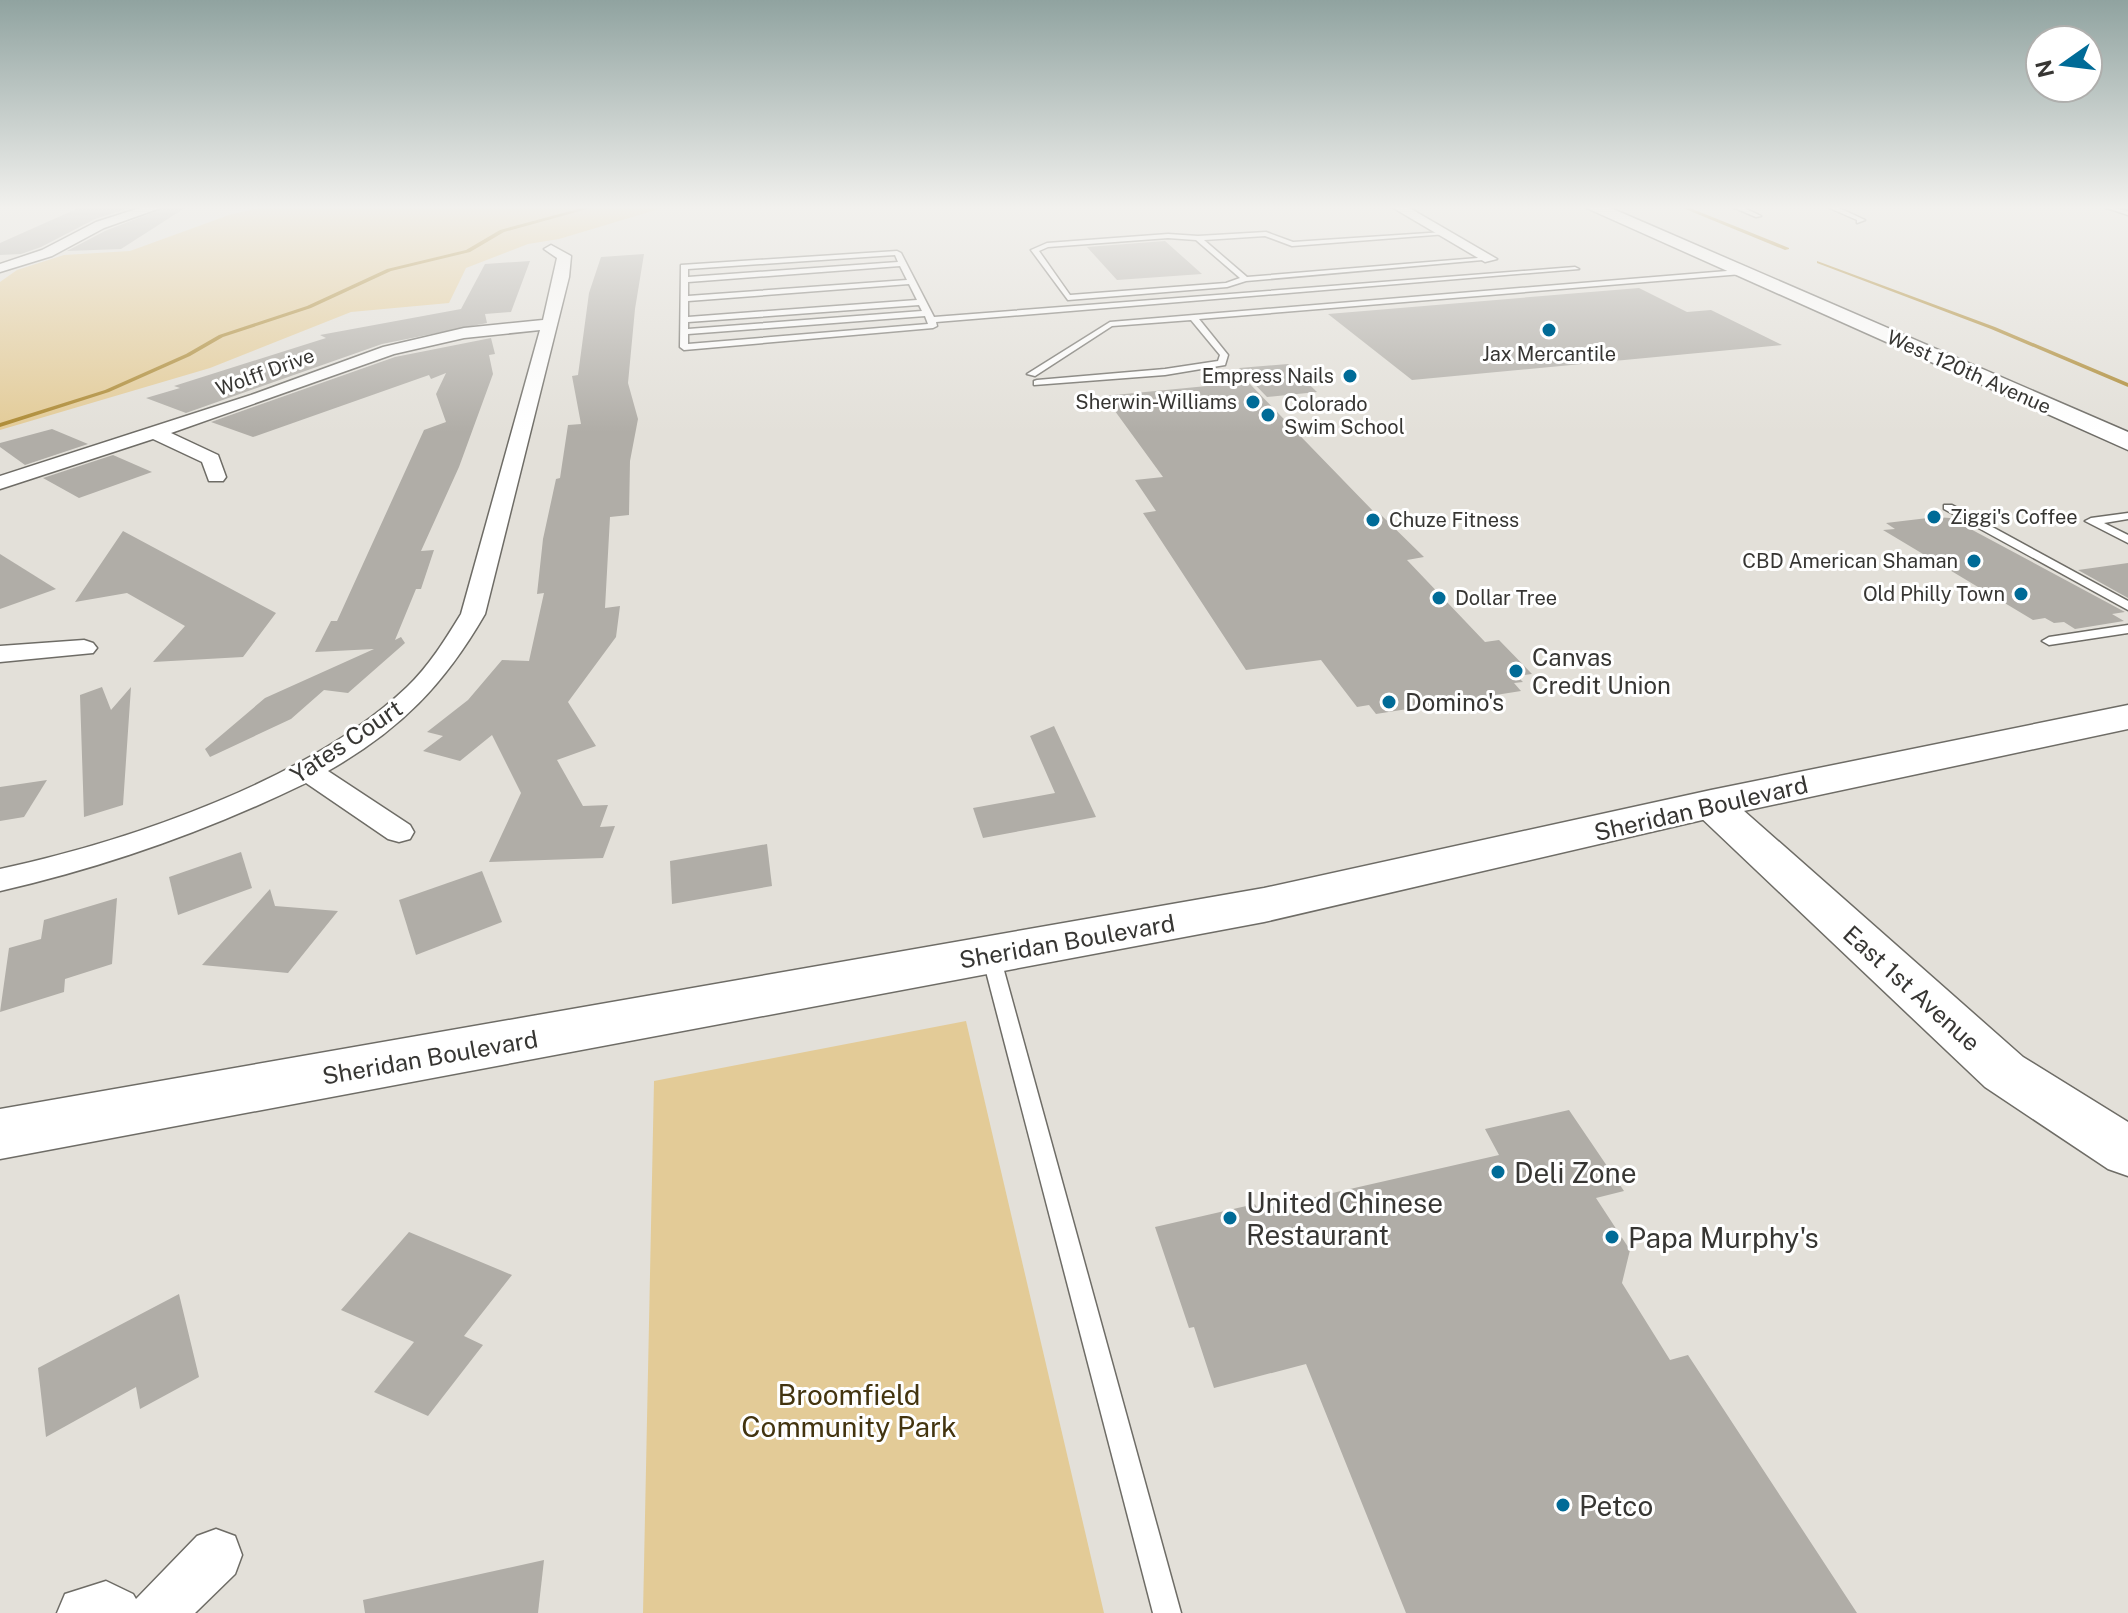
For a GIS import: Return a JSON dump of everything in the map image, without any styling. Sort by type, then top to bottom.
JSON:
[{"type":"main road","name":"West 120th Avenue","points":[[1781,281],[2128,442]]},
{"type":"main road","points":[[1781,281],[1961,353],[2052,384]]},
{"type":"main road","name":"West 120th Avenue","points":[[1790,281],[1969,347]]},
{"type":"main road","points":[[2091,400],[2128,416]]},
{"type":"main road","name":"Sheridan Boulevard","points":[[0,1134],[991,956],[1356,886],[1711,804],[2128,717]]},
{"type":"street","name":"Yates Court","points":[[0,880],[85,860],[230,807],[309,771],[384,721],[428,681],[460,642],[473,614],[559,281]]},
{"type":"street","name":"Wolff Drive","points":[[0,483],[155,433],[403,346],[464,333],[550,324]]},
{"type":"street","points":[[155,433],[211,459],[216,477]]},
{"type":"street","points":[[0,654],[84,648]]},
{"type":"street","points":[[309,771],[399,832]]},
{"type":"street","name":"East 1st Avenue","points":[[1711,804],[2004,1072],[2128,1152]]},
{"type":"street","points":[[157,1613],[216,1555]]},
{"type":"street","points":[[84,1613],[106,1608],[114,1613]]},
{"type":"lane","points":[[684,281],[684,347],[933,326],[911,281]]},
{"type":"lane","points":[[684,289],[842,281]]},
{"type":"lane","points":[[1057,281],[1068,298],[1227,285],[1238,281]]},
{"type":"lane","points":[[684,332],[1410,281]]},
{"type":"lane","points":[[1193,317],[1224,355],[1222,363],[1165,372],[1035,378],[1110,324],[1582,281]]},
{"type":"lane","points":[[684,309],[916,292]]},
{"type":"lane","points":[[684,320],[922,302]]},
{"type":"lane","points":[[1948,507],[2128,606]]},
{"type":"lane","points":[[2128,516],[2091,521],[2128,539]]},
{"type":"lane","points":[[2049,641],[2128,629]]},
{"type":"lane","points":[[991,956],[1167,1613]]},
{"type":"green space","points":[[460,281],[449,303],[351,312],[210,368],[0,430],[0,282]]},
{"type":"green space","name":"Broomfield Community Park","points":[[966,1021],[1104,1613],[643,1613],[654,1081]]},
{"type":"building","points":[[476,281],[522,281],[511,312],[485,314],[487,323],[382,344],[186,413],[146,398],[180,388],[174,386],[326,338],[320,335],[461,309]]},
{"type":"building","points":[[593,281],[640,281],[628,383],[638,419],[630,461],[629,515],[610,517],[605,608],[620,606],[616,637],[568,702],[596,746],[557,760],[583,806],[608,805],[600,827],[615,826],[603,858],[489,862],[521,793],[492,735],[460,761],[423,751],[443,736],[427,732],[468,700],[502,660],[529,661],[544,593],[537,594],[543,539],[556,479],[560,478],[568,425],[581,424],[572,376],[578,375]]},
{"type":"building","name":"Jax Mercantile","points":[[1639,288],[1687,312],[1711,310],[1782,345],[1412,380],[1328,314]]},
{"type":"building","points":[[491,338],[495,354],[489,355],[493,374],[459,467],[421,551],[434,550],[421,589],[416,589],[395,640],[401,637],[405,643],[348,693],[324,690],[291,719],[210,757],[205,749],[265,698],[374,649],[315,652],[331,621],[337,621],[424,430],[446,422],[436,394],[446,373],[431,379],[429,375],[253,437],[211,422],[395,357]]},
{"type":"building","points":[[1288,364],[1317,392],[1267,397],[1239,368]]},
{"type":"building","points":[[1248,382],[1375,513],[1379,513],[1424,557],[1407,560],[1485,642],[1499,640],[1532,674],[1517,676],[1523,682],[1514,683],[1521,691],[1376,714],[1369,705],[1357,707],[1321,660],[1246,670],[1143,513],[1156,511],[1135,480],[1163,477],[1104,396]]},
{"type":"building","points":[[52,429],[88,444],[25,465],[0,447],[0,443]]},
{"type":"building","points":[[113,455],[152,472],[79,498],[43,478]]},
{"type":"building","points":[[1950,518],[2125,612],[2112,614],[2124,621],[2075,629],[2064,622],[2054,623],[2045,618],[2033,620],[1883,530],[1895,529],[1886,523]]},
{"type":"building","points":[[123,531],[276,613],[243,657],[153,662],[185,626],[127,593],[75,602]]},
{"type":"building","points":[[0,554],[56,589],[0,609]]},
{"type":"building","points":[[2128,563],[2128,598],[2078,570]]},
{"type":"building","points":[[102,687],[111,710],[131,687],[123,805],[84,817],[80,695]]},
{"type":"building","points":[[1054,726],[1096,817],[983,838],[973,808],[1055,793],[1030,736]]},
{"type":"building","points":[[47,780],[24,817],[0,821],[0,787]]},
{"type":"building","points":[[767,844],[772,886],[672,904],[670,861]]},
{"type":"building","points":[[241,852],[252,888],[178,915],[169,877]]},
{"type":"building","points":[[482,871],[502,922],[416,955],[399,900]]},
{"type":"building","points":[[270,889],[275,906],[338,911],[288,973],[202,965]]},
{"type":"building","points":[[117,898],[112,964],[65,979],[64,992],[0,1012],[9,948],[41,939],[44,920]]},
{"type":"building","points":[[1569,1110],[1624,1191],[1596,1198],[1630,1250],[1622,1283],[1670,1360],[1688,1355],[1857,1613],[1406,1613],[1306,1364],[1214,1388],[1194,1327],[1189,1328],[1155,1227],[1255,1204],[1258,1210],[1499,1155],[1485,1129]]},
{"type":"building","points":[[409,1232],[512,1275],[464,1336],[483,1345],[428,1416],[374,1392],[414,1342],[341,1310]]},
{"type":"building","points":[[179,1294],[199,1377],[140,1409],[136,1387],[46,1437],[38,1368]]},
{"type":"building","points":[[544,1560],[538,1613],[365,1613],[363,1600]]},
{"type":"waterway","points":[[0,425],[107,391],[188,355],[221,336],[309,307],[365,281]]},
{"type":"waterway","points":[[1870,281],[1993,328],[2128,385]]},
{"type":"place","name":"Jax Mercantile","points":[[1549,330]]},
{"type":"place","name":"Empress Nails","points":[[1350,376]]},
{"type":"place","name":"Sherwin-Williams","points":[[1253,402]]},
{"type":"place","name":"Colorado Swim School","points":[[1268,415]]},
{"type":"place","name":"Ziggi's Coffee","points":[[1934,517]]},
{"type":"place","name":"Chuze Fitness","points":[[1373,520]]},
{"type":"place","name":"CBD American Shaman","points":[[1974,561]]},
{"type":"place","name":"Old Philly Town","points":[[2021,594]]},
{"type":"place","name":"Dollar Tree","points":[[1439,598]]},
{"type":"place","name":"Canvas Credit Union","points":[[1516,671]]},
{"type":"place","name":"Domino's","points":[[1389,702]]},
{"type":"place","name":"Deli Zone","points":[[1498,1172]]},
{"type":"place","name":"United Chinese Restaurant","points":[[1230,1218]]},
{"type":"place","name":"Papa Murphy's","points":[[1612,1237]]},
{"type":"place","name":"Petco","points":[[1563,1505]]}]
